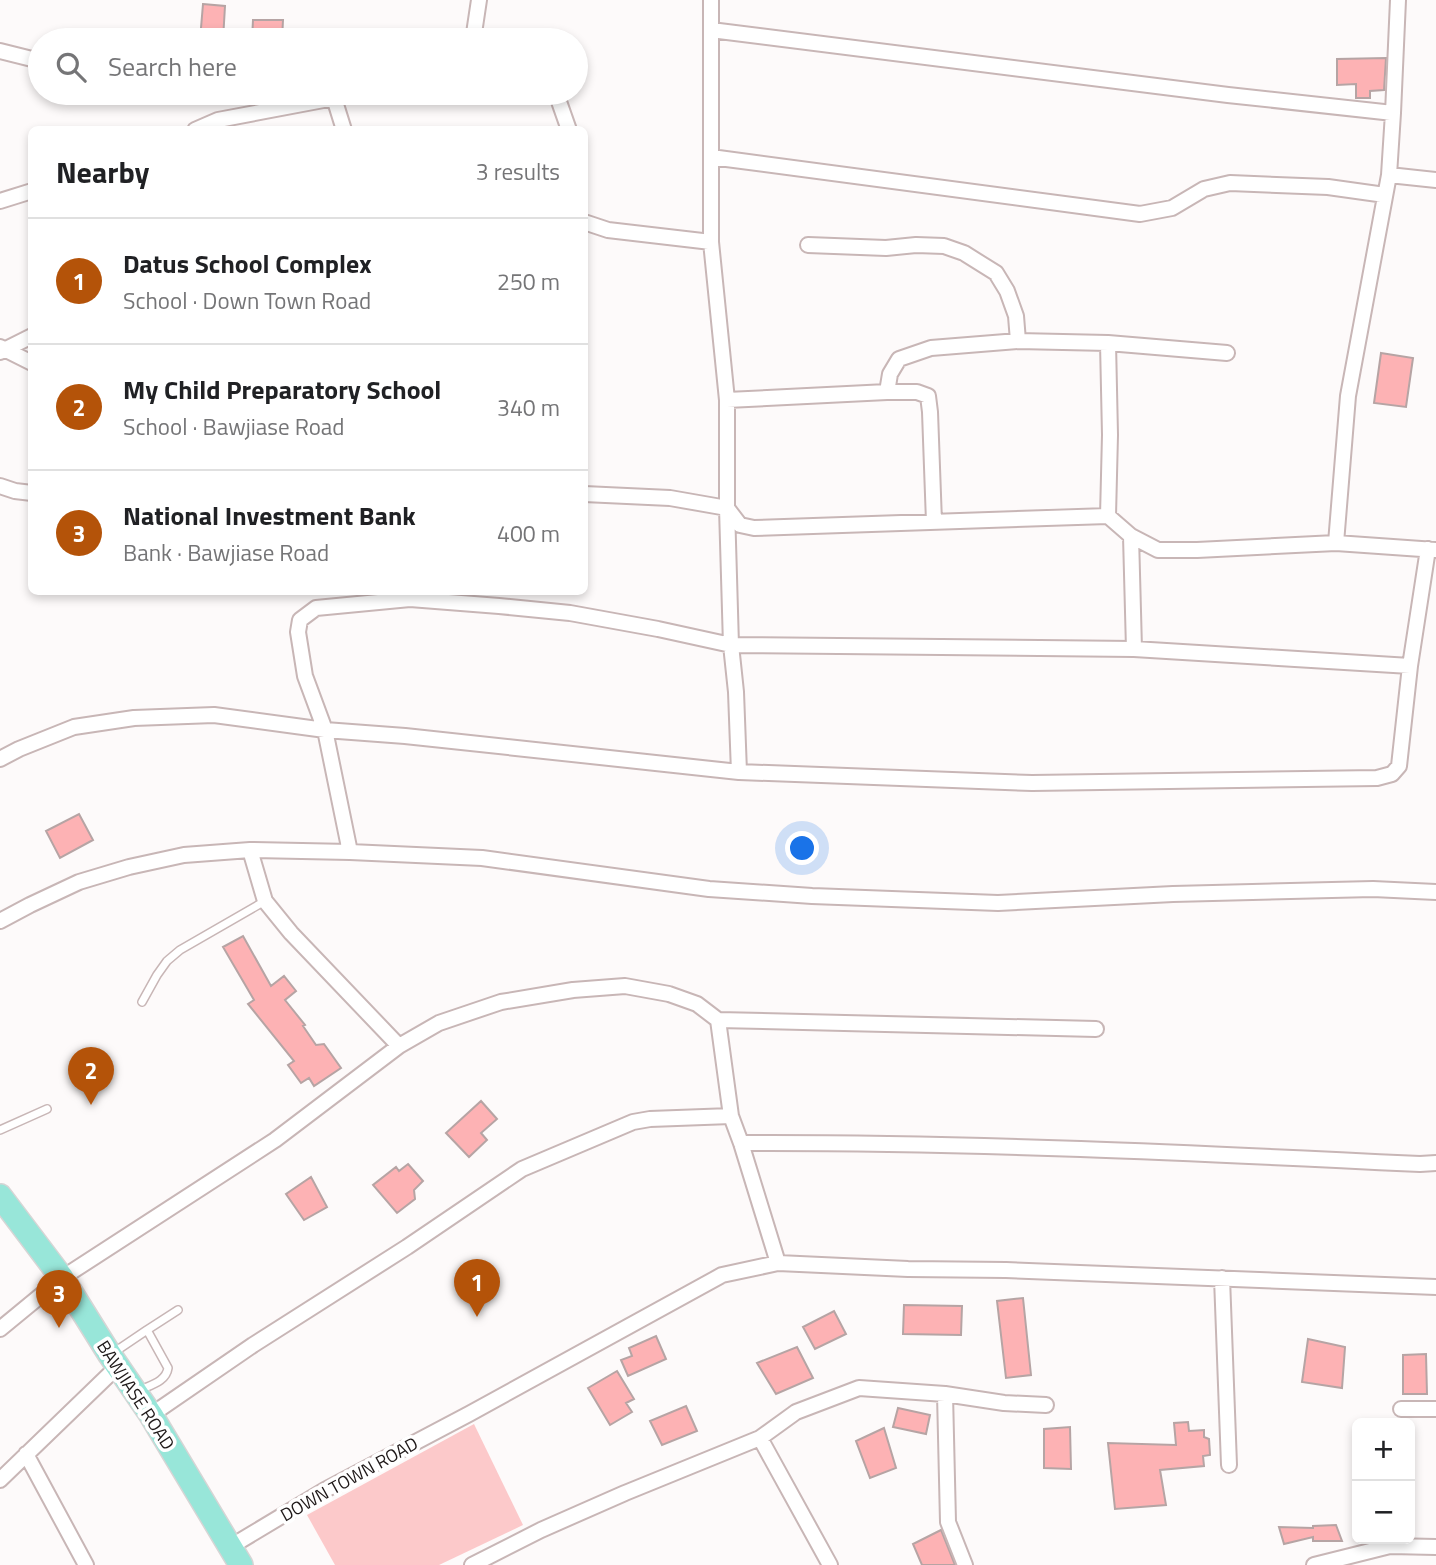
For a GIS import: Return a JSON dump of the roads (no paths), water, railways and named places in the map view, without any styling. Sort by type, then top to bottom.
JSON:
[{"type":"main road","name":"BAWJIASE ROAD","points":[[0,1196],[62,1278],[113,1361],[151,1415],[236,1556]]},
{"type":"street","points":[[475,28],[479,0]]},
{"type":"street","points":[[711,0],[711,242],[727,400],[731,645],[739,772]]},
{"type":"street","points":[[1336,544],[1348,396],[1389,175],[1398,0]]},
{"type":"street","points":[[710,30],[1066,76],[1393,113]]},
{"type":"street","points":[[0,51],[28,58]]},
{"type":"street","points":[[204,126],[218,120],[294,105]]},
{"type":"street","points":[[336,105],[343,126]]},
{"type":"street","points":[[560,105],[567,126]]},
{"type":"street","points":[[711,157],[1140,214],[1172,208],[1205,189],[1230,183],[1328,187],[1385,195]]},
{"type":"street","points":[[1389,175],[1436,180]]},
{"type":"street","points":[[0,201],[28,192]]},
{"type":"street","points":[[588,223],[608,230],[711,242]]},
{"type":"street","points":[[808,245],[886,248],[944,246],[964,253],[996,273],[1007,291],[1016,316],[1018,341]]},
{"type":"street","points":[[1,350],[28,338]]},
{"type":"street","points":[[887,392],[890,374],[899,359],[931,348],[1018,341],[1108,343],[1227,353]]},
{"type":"street","points":[[1108,343],[1108,516]]},
{"type":"street","points":[[1,350],[28,361]]},
{"type":"street","points":[[727,400],[917,391],[928,396],[934,522]]},
{"type":"street","points":[[0,486],[28,493]]},
{"type":"street","points":[[0,759],[74,727],[134,718],[214,715],[325,730],[405,736],[739,772],[1032,783],[1377,778],[1392,774],[1399,766],[1410,666],[1432,550],[1336,544],[1157,550],[1131,536],[1108,516],[754,528],[740,525],[727,508],[670,498],[588,494]]},
{"type":"street","points":[[1131,536],[1134,649]]},
{"type":"street","points":[[350,852],[325,730],[305,676],[298,632],[300,620],[316,608],[410,600],[499,606],[570,613],[731,645],[1134,649],[1410,666]]},
{"type":"street","points":[[250,850],[265,901],[291,933],[399,1046]]},
{"type":"street","points":[[0,921],[79,882],[129,867],[184,855],[250,850],[482,858],[709,889],[998,903],[1373,889],[1436,892]]},
{"type":"street","points":[[0,1329],[62,1278],[275,1140],[399,1046],[439,1023],[501,1002],[573,990],[625,986],[697,1004],[718,1020],[1096,1029]]},
{"type":"street","points":[[718,1020],[731,1116],[778,1263]]},
{"type":"street","points":[[151,1415],[522,1169],[633,1122],[731,1116]]},
{"type":"street","points":[[741,1143],[866,1143],[1436,1163]]},
{"type":"street","name":"DOWN TOWN ROAD","points":[[236,1556],[325,1490],[722,1275],[778,1263],[1436,1287]]},
{"type":"street","points":[[1222,1278],[1229,1465]]},
{"type":"street","points":[[0,1480],[113,1361]]},
{"type":"street","points":[[472,1565],[541,1530],[760,1438],[796,1412],[859,1388],[1046,1405]]},
{"type":"street","points":[[945,1394],[948,1522],[965,1565]]},
{"type":"street","points":[[1401,1409],[1436,1409]]},
{"type":"street","points":[[760,1438],[830,1565]]},
{"type":"street","points":[[26,1454],[86,1565]]},
{"type":"street","points":[[1314,1565],[1390,1546],[1436,1547]]},
{"type":"lane","points":[[142,1002],[167,961],[180,950],[265,901]]},
{"type":"lane","points":[[0,1130],[47,1109]]},
{"type":"lane","points":[[113,1361],[146,1330],[178,1310]]},
{"type":"lane","points":[[135,1393],[165,1378],[169,1368],[146,1330]]},
{"type":"place","name":"My Child Preparatory School","points":[[91,1105]]},
{"type":"place","name":"Datus School Complex","points":[[477,1317]]},
{"type":"place","name":"National Investment Bank","points":[[59,1328]]}]
